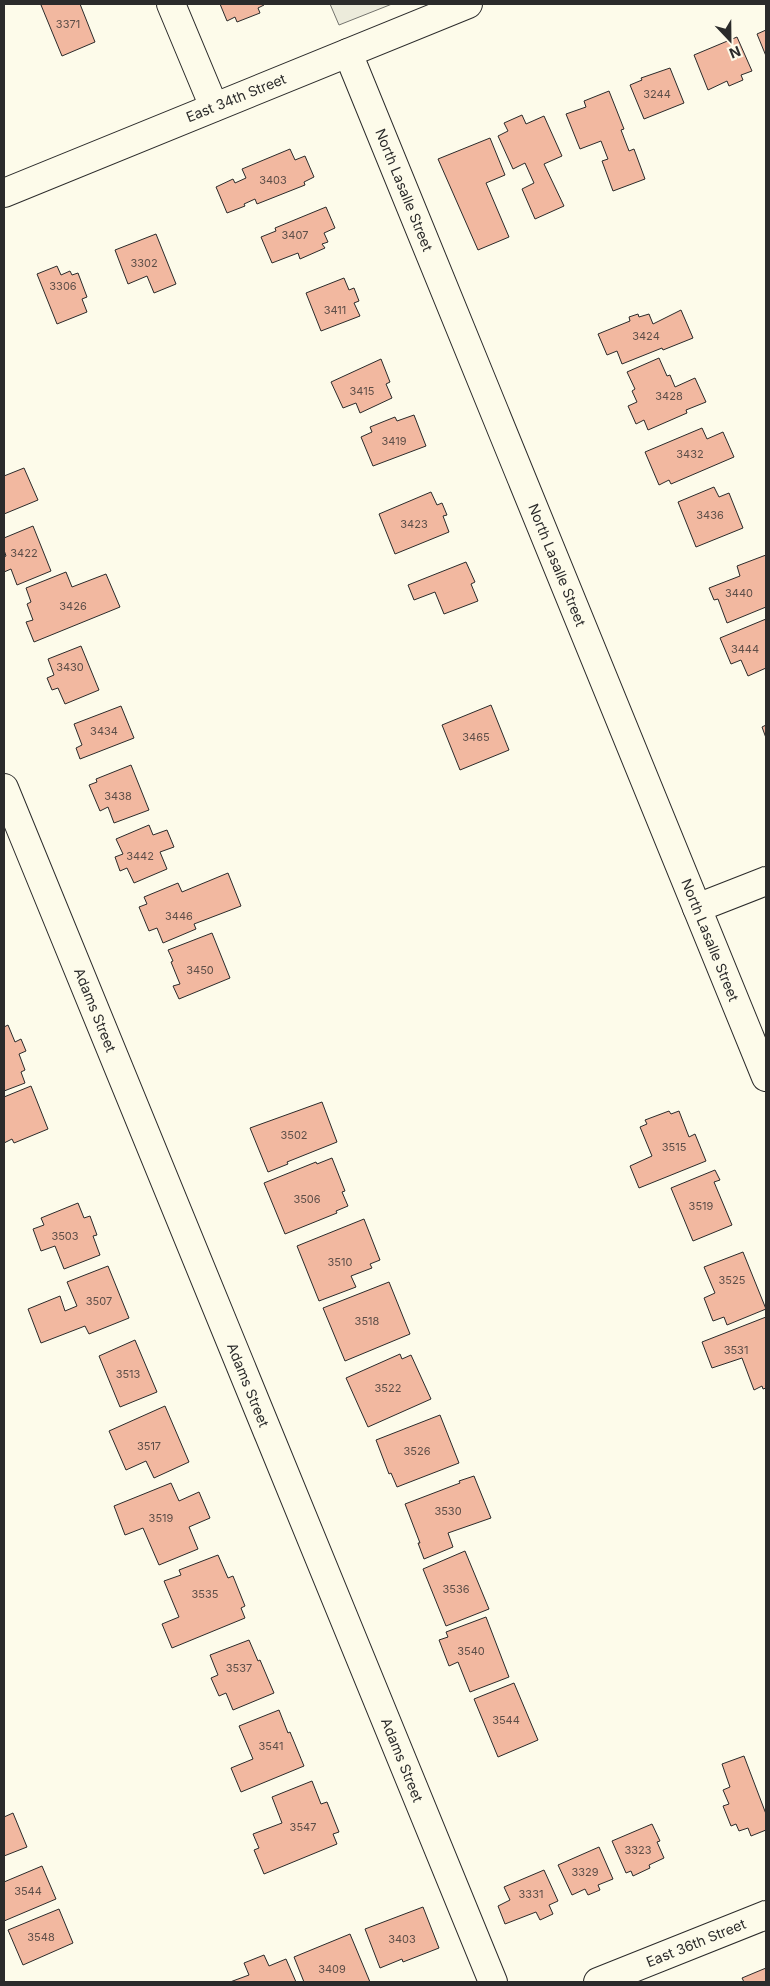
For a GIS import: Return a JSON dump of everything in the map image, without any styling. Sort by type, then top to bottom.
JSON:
[{"type":"street","points":[[171,4],[214,107]]},
{"type":"street","name":"East 34th Street","points":[[4,193],[468,4]]},
{"type":"street","name":"North Lasalle Street","points":[[348,53],[766,1077]]},
{"type":"street","name":"Adams Street","points":[[4,788],[493,1982]]},
{"type":"street","points":[[697,908],[766,880]]},
{"type":"street","name":"East 36th Street","points":[[598,1982],[766,1915]]},
{"type":"shaded area","points":[[330,4],[392,4],[339,25]]},
{"type":"building","points":[[80,4],[95,42],[62,56],[41,5]]},
{"type":"building","points":[[220,4],[264,5],[258,8],[260,13],[237,22],[235,17],[227,21]]},
{"type":"building","points":[[766,30],[766,56],[757,34]]},
{"type":"building","points":[[737,37],[752,71],[741,75],[743,80],[729,86],[727,81],[708,90],[694,55]]},
{"type":"building","points":[[670,68],[684,103],[644,119],[630,85],[642,80],[641,78]]},
{"type":"building","points":[[609,91],[624,129],[621,130],[629,151],[634,149],[645,179],[613,191],[602,161],[608,159],[601,141],[580,149],[566,114],[586,107],[584,101]]},
{"type":"building","points":[[522,115],[526,124],[544,116],[562,156],[544,164],[564,206],[535,219],[522,189],[534,183],[525,163],[513,169],[498,136],[508,131],[504,123]]},
{"type":"building","points":[[490,138],[505,175],[486,183],[509,237],[478,250],[438,159]]},
{"type":"building","points":[[290,149],[295,160],[305,156],[314,177],[304,182],[305,185],[257,204],[255,199],[244,204],[245,206],[227,213],[216,187],[233,179],[235,183],[246,178],[242,169]]},
{"type":"building","points":[[326,207],[335,228],[324,233],[328,242],[322,244],[325,248],[300,259],[298,253],[272,263],[261,237],[276,231],[275,228]]},
{"type":"building","points":[[156,234],[176,284],[154,293],[147,276],[128,284],[115,250]]},
{"type":"building","points":[[57,266],[61,275],[70,271],[72,275],[78,273],[87,297],[82,299],[87,312],[57,324],[37,274]]},
{"type":"building","points":[[344,278],[349,290],[354,288],[359,301],[354,303],[360,316],[321,331],[306,293]]},
{"type":"building","points":[[681,310],[693,338],[622,364],[617,351],[607,355],[598,334],[630,321],[629,317],[638,314],[639,317],[649,314],[653,324]]},
{"type":"building","points":[[659,358],[667,376],[670,375],[675,387],[695,378],[706,402],[686,410],[687,413],[648,430],[644,420],[636,424],[628,406],[637,402],[632,391],[635,389],[627,372]]},
{"type":"building","points":[[381,359],[390,382],[386,384],[392,398],[360,413],[356,403],[343,408],[331,382]]},
{"type":"building","points":[[414,415],[426,446],[373,466],[361,437],[372,432],[370,427],[395,417],[397,421]]},
{"type":"building","points":[[702,428],[707,439],[723,432],[734,457],[671,484],[669,480],[659,485],[645,452]]},
{"type":"building","points":[[24,468],[38,500],[4,514],[4,476]]},
{"type":"building","points":[[714,487],[719,497],[729,493],[743,528],[696,547],[678,502]]},
{"type":"building","points":[[431,492],[437,505],[442,503],[447,515],[443,516],[449,532],[395,554],[379,514]]},
{"type":"building","points":[[33,526],[51,571],[17,585],[11,569],[4,572],[4,557],[6,556],[4,538]]},
{"type":"building","points":[[766,555],[766,607],[727,623],[718,599],[714,600],[709,588],[740,576],[737,566]]},
{"type":"building","points":[[466,562],[475,582],[471,584],[478,601],[444,614],[435,592],[414,600],[408,585]]},
{"type":"building","points":[[66,572],[72,587],[106,574],[120,607],[34,642],[26,622],[33,620],[27,604],[31,602],[26,588]]},
{"type":"building","points":[[766,619],[766,668],[748,676],[741,660],[731,664],[720,638]]},
{"type":"building","points":[[81,646],[99,690],[65,704],[58,688],[52,690],[47,678],[54,675],[48,659]]},
{"type":"building","points":[[491,705],[509,750],[460,770],[442,725]]},
{"type":"building","points":[[121,706],[134,738],[80,759],[76,748],[82,745],[74,724]]},
{"type":"building","points":[[766,725],[766,738],[762,727]]},
{"type":"building","points":[[131,765],[149,810],[114,823],[108,807],[100,811],[89,785],[97,782],[96,779]]},
{"type":"building","points":[[149,825],[153,835],[167,830],[174,847],[160,852],[167,869],[134,883],[127,868],[120,871],[115,857],[123,854],[116,839]]},
{"type":"building","points":[[228,873],[241,906],[194,924],[196,929],[163,943],[157,928],[149,931],[139,907],[147,904],[144,897],[178,883],[182,892]]},
{"type":"building","points":[[212,933],[230,978],[179,999],[173,986],[180,984],[168,950]]},
{"type":"building","points":[[8,1025],[15,1042],[21,1039],[26,1051],[19,1054],[25,1070],[21,1072],[25,1083],[4,1091],[4,1027]]},
{"type":"building","points":[[31,1086],[48,1129],[14,1143],[12,1139],[4,1143],[4,1097]]},
{"type":"building","points":[[322,1102],[337,1142],[287,1162],[288,1164],[268,1172],[250,1128]]},
{"type":"building","points":[[669,1111],[671,1114],[679,1111],[689,1137],[695,1134],[706,1161],[639,1188],[630,1166],[652,1156],[640,1127],[647,1124],[645,1120]]},
{"type":"building","points":[[332,1158],[345,1191],[342,1192],[348,1206],[336,1211],[337,1213],[285,1234],[264,1183],[316,1162],[317,1164]]},
{"type":"building","points":[[715,1170],[720,1180],[714,1182],[732,1225],[693,1241],[671,1188]]},
{"type":"building","points":[[78,1203],[84,1218],[90,1216],[97,1235],[93,1236],[100,1255],[64,1269],[55,1246],[41,1251],[33,1229],[44,1225],[41,1218]]},
{"type":"building","points":[[364,1219],[380,1260],[370,1264],[372,1268],[351,1276],[356,1287],[319,1301],[297,1246]]},
{"type":"building","points":[[743,1252],[766,1309],[727,1325],[724,1317],[713,1321],[704,1298],[715,1293],[704,1267]]},
{"type":"building","points":[[108,1266],[129,1318],[89,1334],[85,1326],[41,1343],[28,1309],[60,1296],[65,1311],[77,1306],[67,1282]]},
{"type":"building","points":[[389,1282],[410,1334],[345,1361],[323,1308]]},
{"type":"building","points":[[766,1317],[766,1388],[763,1389],[762,1386],[754,1390],[742,1358],[712,1368],[702,1342]]},
{"type":"building","points":[[135,1340],[157,1392],[120,1407],[99,1356]]},
{"type":"building","points":[[400,1354],[402,1359],[411,1355],[431,1399],[368,1427],[346,1378]]},
{"type":"building","points":[[165,1406],[189,1462],[154,1478],[146,1461],[126,1470],[109,1431]]},
{"type":"building","points":[[440,1415],[459,1463],[397,1487],[391,1473],[389,1474],[376,1440]]},
{"type":"building","points":[[474,1476],[491,1518],[448,1533],[453,1547],[424,1559],[405,1504]]},
{"type":"building","points":[[171,1483],[179,1501],[199,1492],[210,1518],[189,1527],[198,1549],[159,1565],[143,1528],[125,1535],[114,1506]]},
{"type":"building","points":[[465,1551],[489,1609],[446,1626],[423,1569]]},
{"type":"building","points":[[218,1555],[228,1578],[233,1576],[245,1606],[241,1608],[245,1618],[172,1648],[162,1624],[179,1617],[164,1581],[181,1575],[179,1570]]},
{"type":"building","points":[[486,1617],[509,1677],[470,1692],[458,1662],[449,1666],[439,1640],[448,1637],[446,1632]]},
{"type":"building","points":[[249,1640],[274,1693],[233,1710],[226,1693],[219,1696],[211,1678],[218,1675],[210,1655]]},
{"type":"building","points":[[514,1683],[538,1740],[498,1757],[474,1699]]},
{"type":"building","points":[[279,1710],[304,1766],[241,1792],[231,1768],[253,1759],[239,1726]]},
{"type":"building","points":[[744,1756],[766,1814],[766,1830],[751,1836],[748,1828],[739,1831],[736,1824],[731,1826],[723,1806],[729,1804],[723,1790],[730,1787],[722,1764]]},
{"type":"building","points":[[312,1781],[321,1804],[327,1802],[339,1832],[333,1834],[337,1844],[264,1874],[254,1850],[259,1848],[253,1834],[282,1823],[272,1797]]},
{"type":"building","points":[[13,1813],[27,1847],[4,1856],[4,1817]]},
{"type":"building","points":[[652,1824],[660,1841],[657,1842],[664,1858],[649,1865],[650,1868],[633,1876],[631,1871],[626,1873],[612,1841]]},
{"type":"building","points":[[599,1847],[613,1879],[598,1885],[600,1890],[588,1895],[585,1889],[572,1895],[558,1865]]},
{"type":"building","points":[[42,1866],[56,1899],[4,1921],[4,1882]]},
{"type":"building","points":[[544,1870],[558,1901],[549,1905],[553,1914],[540,1920],[536,1912],[505,1924],[498,1906],[510,1900],[504,1887]]},
{"type":"building","points":[[423,1907],[439,1948],[403,1962],[402,1959],[380,1968],[365,1929]]},
{"type":"building","points":[[59,1909],[73,1943],[23,1965],[8,1930]]},
{"type":"building","points":[[350,1934],[370,1982],[304,1982],[294,1957]]},
{"type":"building","points":[[264,1955],[269,1966],[286,1959],[296,1982],[230,1982],[249,1975],[244,1963]]},
{"type":"building","points":[[766,1968],[766,1982],[744,1982],[742,1978]]}]
